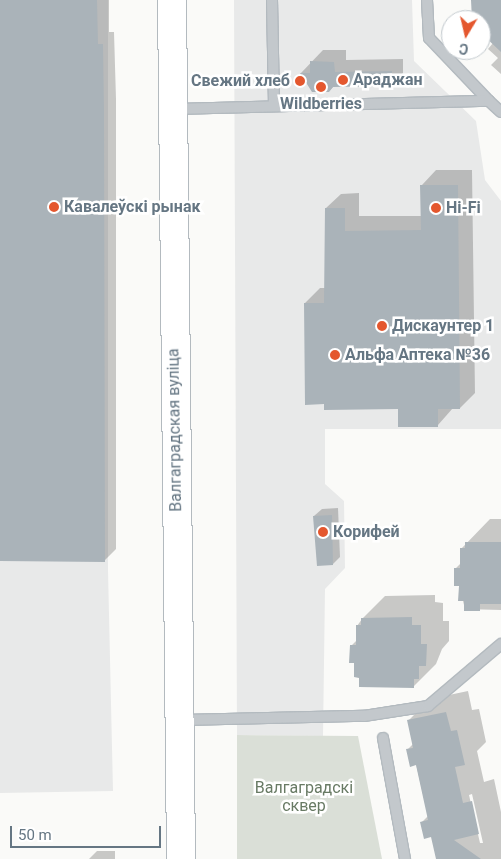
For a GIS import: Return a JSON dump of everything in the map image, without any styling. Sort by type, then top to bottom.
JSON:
[{"type":"main road","name":"Валгаградская вуліца","points":[[172,0],[182,859]]},
{"type":"lane","points":[[272,0],[274,106]]},
{"type":"lane","points":[[427,0],[429,38],[489,102],[501,112]]},
{"type":"lane","points":[[172,109],[489,102]]},
{"type":"lane","points":[[181,720],[364,716],[428,706],[501,644]]},
{"type":"lane","points":[[383,738],[405,859]]},
{"type":"shaded area","name":"Кавалеўскі рынак","points":[[0,0],[108,0],[108,570],[113,791],[0,793]]},
{"type":"shaded area","points":[[234,0],[412,0],[414,61],[476,121],[485,180],[501,201],[501,429],[325,429],[325,484],[344,501],[345,568],[325,589],[323,736],[237,735]]},
{"type":"green space","name":"Валгаградскі сквер","points":[[237,735],[358,736],[382,859],[237,859]]},
{"type":"building","name":"Кавалеўскі рынак","points":[[0,0],[97,0],[98,44],[103,44],[104,112],[105,562],[0,561]]},
{"type":"building","points":[[471,0],[501,0],[501,52],[491,42],[491,10],[472,10]]},
{"type":"building","points":[[310,61],[334,62],[335,72],[392,71],[392,86],[333,87],[329,92],[312,92],[300,73],[310,73]]},
{"type":"building","name":"Дискаунтер 1","points":[[420,185],[458,185],[460,409],[438,409],[438,427],[398,427],[398,409],[324,410],[324,404],[305,405],[304,303],[324,303],[325,208],[345,208],[345,231],[421,230]]},
{"type":"building","name":"Корифей","points":[[332,515],[333,565],[317,566],[313,516]]},
{"type":"building","points":[[465,542],[501,542],[501,604],[480,604],[480,611],[464,611],[464,601],[458,601],[459,586],[454,586],[454,568],[460,568],[460,548],[465,548]]},
{"type":"building","points":[[412,617],[412,625],[421,625],[421,644],[427,644],[426,666],[419,666],[419,679],[414,679],[414,688],[359,687],[359,678],[354,677],[354,663],[349,663],[350,645],[356,645],[356,625],[361,625],[361,618]]},
{"type":"building","points":[[446,712],[451,731],[457,730],[465,765],[455,767],[463,803],[472,801],[479,834],[454,840],[481,859],[436,859],[431,837],[424,839],[420,822],[428,820],[416,765],[410,767],[406,749],[413,748],[407,720]]},
{"type":"place","name":"Араджан","points":[[343,80]]},
{"type":"place","name":"Свежий хлеб","points":[[300,81]]},
{"type":"place","name":"Wildberries","points":[[321,87]]},
{"type":"place","name":"Кавалеўскі рынак","points":[[54,207]]},
{"type":"place","name":"Hi-Fi","points":[[436,208]]},
{"type":"place","name":"Дискаунтер 1","points":[[382,326]]},
{"type":"place","name":"Альфа Аптека №36","points":[[335,355]]},
{"type":"place","name":"Корифей","points":[[323,532]]}]
